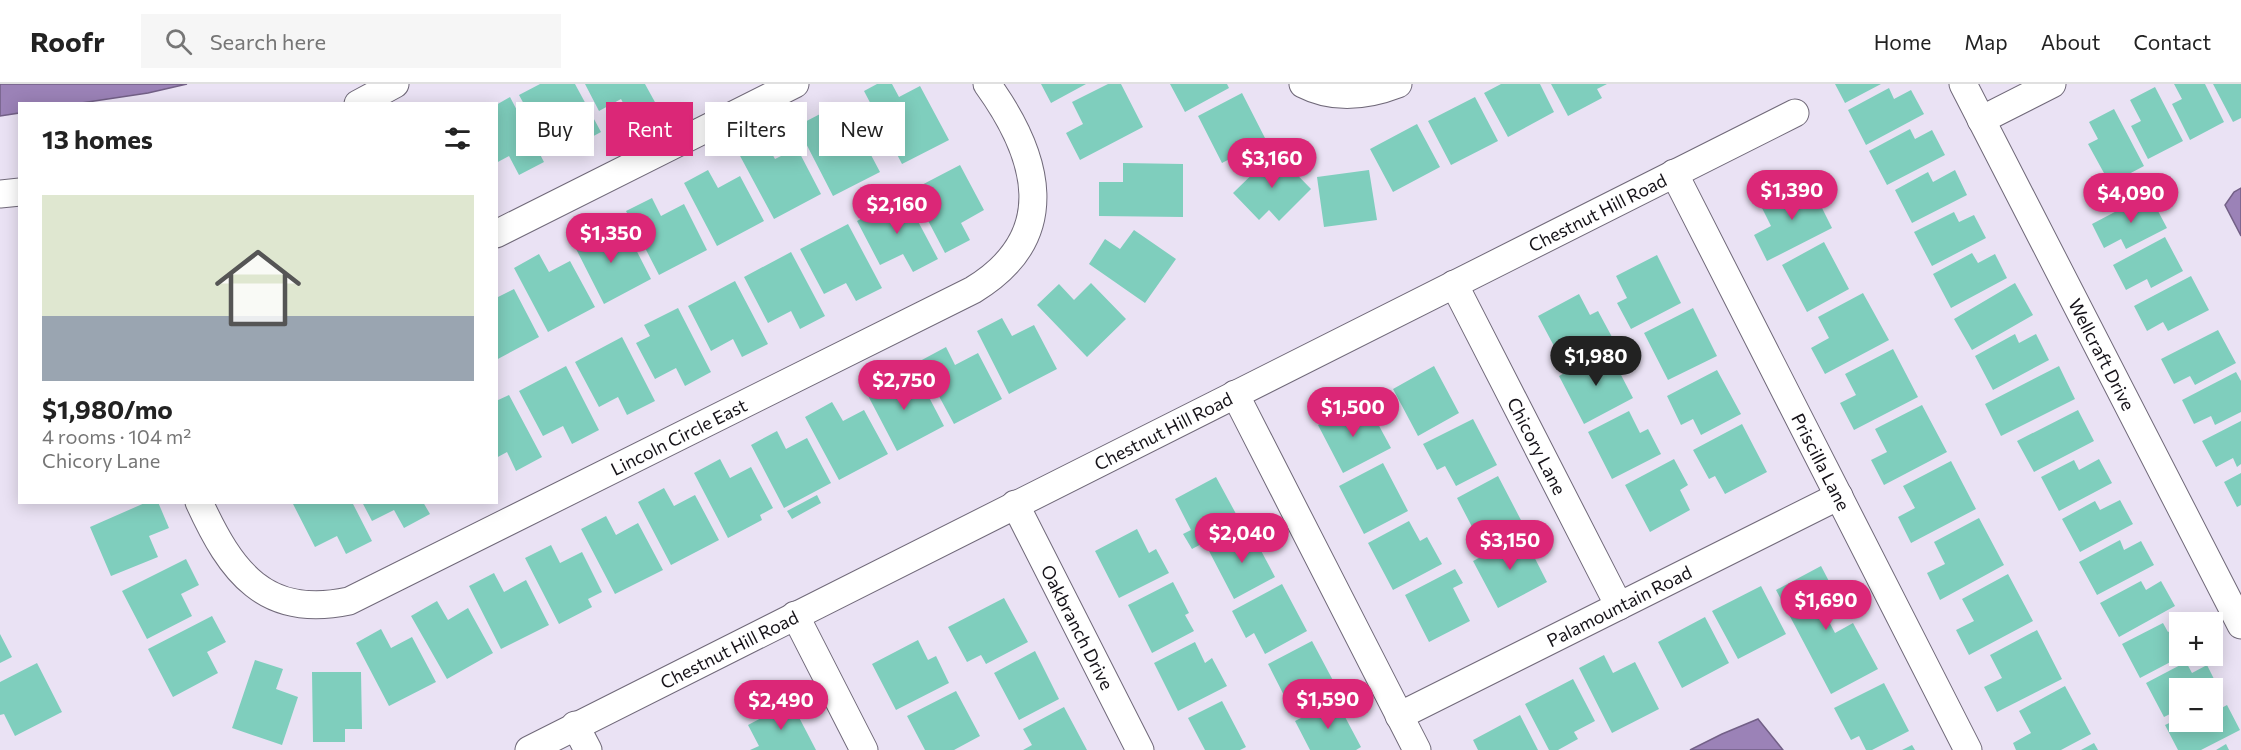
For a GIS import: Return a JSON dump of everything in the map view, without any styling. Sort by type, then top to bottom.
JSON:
[{"type":"street","points":[[362,102],[395,84]]},
{"type":"street","points":[[498,233],[795,84]]},
{"type":"street","name":"Lincoln Circle East","points":[[200,504],[229,559],[241,574],[256,586],[272,596],[309,606],[349,602],[973,290],[1004,267],[1016,252],[1031,218],[1033,199],[1029,162],[1022,143],[987,84]]},
{"type":"street","points":[[1303,84],[1325,92],[1344,95],[1363,95],[1382,91],[1398,84]]},
{"type":"street","name":"Wellcraft Drive","points":[[1963,84],[2241,626]]},
{"type":"street","points":[[1981,120],[2052,84]]},
{"type":"street","name":"Chestnut Hill Road","points":[[530,750],[575,725],[1795,113]]},
{"type":"street","name":"Priscilla Lane","points":[[1674,173],[1968,750]]},
{"type":"street","points":[[0,194],[18,192]]},
{"type":"street","name":"Chicory Lane","points":[[1454,284],[1619,606]]},
{"type":"street","points":[[1235,394],[1417,750]]},
{"type":"street","name":"Palamountain Road","points":[[1399,716],[1839,496]]},
{"type":"street","name":"Oakbranch Drive","points":[[1015,504],[1140,750]]},
{"type":"street","points":[[795,615],[864,750]]},
{"type":"street","points":[[575,725],[588,750]]},
{"type":"shaded area","points":[[0,84],[187,84],[148,93],[88,102],[18,102],[18,113],[0,116]]},
{"type":"shaded area","points":[[2241,188],[2241,236],[2225,205],[2234,192]]},
{"type":"shaded area","points":[[1758,719],[1783,750],[1690,750],[1722,734]]},
{"type":"building","points":[[540,84],[575,84],[585,102],[523,102],[519,95]]},
{"type":"building","points":[[585,84],[645,84],[655,102],[623,102],[621,99],[616,102],[606,102],[606,107],[599,111]]},
{"type":"building","points":[[877,84],[892,84],[899,97],[920,86],[949,140],[902,164],[898,156],[905,156],[905,102],[870,102],[864,91]]},
{"type":"building","points":[[1041,84],[1086,84],[1051,103]]},
{"type":"building","points":[[1108,84],[1121,84],[1143,127],[1080,160],[1066,133],[1083,124],[1072,102]]},
{"type":"building","points":[[1170,84],[1227,84],[1229,88],[1185,112]]},
{"type":"building","points":[[1501,84],[1540,84],[1554,112],[1508,137],[1484,93]]},
{"type":"building","points":[[1551,84],[1607,84],[1597,89],[1602,98],[1568,116]]},
{"type":"building","points":[[1835,84],[1881,84],[1845,103]]},
{"type":"building","points":[[2174,84],[2205,84],[2224,122],[2190,140],[2172,104],[2182,99]]},
{"type":"building","points":[[2213,84],[2241,84],[2241,118],[2233,122]]},
{"type":"building","points":[[2155,87],[2183,141],[2148,159],[2131,126],[2141,121],[2130,100]]},
{"type":"building","points":[[1889,88],[1894,99],[1911,90],[1924,114],[1866,145],[1848,110]]},
{"type":"building","points":[[1242,93],[1266,140],[1222,163],[1198,116]]},
{"type":"building","points":[[510,97],[516,108],[516,156],[541,156],[544,162],[519,175],[509,156],[498,162],[498,104]]},
{"type":"building","points":[[1475,97],[1498,141],[1451,165],[1428,121]]},
{"type":"building","points":[[2114,109],[2144,166],[2110,184],[2088,144],[2098,139],[2089,122]]},
{"type":"building","points":[[819,115],[819,156],[872,156],[880,172],[833,196],[807,145],[807,121]]},
{"type":"building","points":[[594,119],[601,132],[594,136]]},
{"type":"building","points":[[1417,124],[1440,167],[1393,192],[1370,149]]},
{"type":"building","points":[[1910,129],[1915,139],[1932,130],[1945,155],[1887,185],[1869,151]]},
{"type":"building","points":[[1275,152],[1311,189],[1279,221],[1269,210],[1259,220],[1233,193]]},
{"type":"building","points":[[740,156],[773,156],[775,159],[781,156],[801,156],[821,194],[774,219]]},
{"type":"building","points":[[1123,163],[1183,164],[1183,217],[1099,216],[1099,182],[1123,182]]},
{"type":"building","points":[[960,165],[984,210],[961,223],[970,240],[945,253],[912,190]]},
{"type":"building","points":[[708,170],[718,188],[740,176],[764,221],[717,246],[684,183]]},
{"type":"building","points":[[1369,170],[1377,220],[1324,227],[1317,177]]},
{"type":"building","points":[[1955,170],[1967,195],[1912,223],[1895,190],[1928,172],[1933,182]]},
{"type":"building","points":[[1808,180],[1832,228],[1767,261],[1754,235],[1771,226],[1760,204]]},
{"type":"building","points":[[2149,194],[2167,228],[2126,249],[2121,239],[2104,248],[2092,224]]},
{"type":"building","points":[[904,195],[938,259],[913,272],[903,254],[880,265],[857,221]]},
{"type":"building","points":[[652,198],[661,216],[684,204],[707,250],[659,275],[626,211]]},
{"type":"building","points":[[1954,212],[1959,222],[1974,215],[1986,238],[1932,266],[1914,232]]},
{"type":"building","points":[[848,224],[882,288],[856,301],[846,283],[824,294],[800,249]]},
{"type":"building","points":[[596,226],[606,245],[628,234],[651,279],[604,304],[571,239]]},
{"type":"building","points":[[1134,230],[1176,259],[1145,303],[1089,264],[1105,239],[1120,249]]},
{"type":"building","points":[[2165,237],[2183,271],[2151,288],[2147,279],[2126,290],[2113,265]]},
{"type":"building","points":[[1824,242],[1849,289],[1807,312],[1782,265]]},
{"type":"building","points":[[791,252],[825,316],[800,329],[791,311],[768,323],[744,277]]},
{"type":"building","points":[[1972,253],[1978,263],[1995,254],[2007,278],[1951,308],[1933,274]]},
{"type":"building","points":[[539,254],[549,272],[570,261],[595,307],[548,332],[514,268]]},
{"type":"building","points":[[1657,255],[1681,303],[1631,329],[1617,303],[1627,298],[1616,276]]},
{"type":"building","points":[[2191,276],[2209,310],[2168,331],[2163,322],[2147,331],[2134,306]]},
{"type":"building","points":[[735,281],[768,344],[742,357],[733,339],[711,351],[688,306]]},
{"type":"building","points":[[1091,283],[1126,319],[1087,357],[1037,305],[1059,284],[1074,300]]},
{"type":"building","points":[[2015,283],[2033,315],[1972,350],[1954,319]]},
{"type":"building","points":[[514,289],[539,337],[498,359],[498,297]]},
{"type":"building","points":[[1863,293],[1889,340],[1825,374],[1811,348],[1829,338],[1818,317]]},
{"type":"building","points":[[1579,294],[1590,315],[1598,311],[1612,337],[1563,363],[1538,316]]},
{"type":"building","points":[[678,308],[711,372],[685,386],[676,368],[655,379],[636,343],[650,336],[644,325]]},
{"type":"building","points":[[1693,308],[1717,356],[1668,380],[1644,333]]},
{"type":"building","points":[[1002,318],[1012,336],[1034,325],[1057,369],[1009,394],[977,331]]},
{"type":"building","points":[[2218,330],[2236,363],[2195,385],[2190,376],[2174,384],[2161,359]]},
{"type":"building","points":[[2015,334],[2019,343],[2036,334],[2049,360],[1993,390],[1975,356]]},
{"type":"building","points":[[622,337],[655,401],[627,415],[618,397],[599,407],[575,362]]},
{"type":"building","points":[[946,347],[955,365],[978,353],[1002,399],[954,424],[920,361]]},
{"type":"building","points":[[1893,349],[1918,397],[1854,430],[1840,403],[1856,395],[1845,374]]},
{"type":"building","points":[[1608,350],[1633,398],[1584,424],[1559,376]]},
{"type":"building","points":[[566,366],[599,430],[572,444],[563,426],[543,436],[519,391]]},
{"type":"building","points":[[1434,366],[1459,413],[1418,436],[1393,389]]},
{"type":"building","points":[[2059,366],[2075,399],[2001,436],[1985,404]]},
{"type":"building","points":[[1717,370],[1741,414],[1701,435],[1693,419],[1681,425],[1667,396]]},
{"type":"building","points":[[2236,372],[2241,381],[2241,412],[2215,425],[2211,416],[2194,424],[2182,400]]},
{"type":"building","points":[[890,374],[900,393],[921,382],[944,426],[897,451],[864,388]]},
{"type":"building","points":[[509,395],[542,457],[516,471],[507,452],[498,457],[498,400]]},
{"type":"building","points":[[832,402],[843,421],[864,410],[888,454],[839,480],[805,417]]},
{"type":"building","points":[[1359,404],[1369,425],[1377,422],[1391,448],[1343,473],[1318,425]]},
{"type":"building","points":[[1922,405],[1947,452],[1884,485],[1871,460],[1887,452],[1875,429]]},
{"type":"building","points":[[2078,410],[2094,441],[2034,472],[2017,441]]},
{"type":"building","points":[[1629,411],[1640,433],[1648,429],[1661,454],[1612,479],[1588,432]]},
{"type":"building","points":[[1473,419],[1497,465],[1456,486],[1445,466],[1437,470],[1423,444]]},
{"type":"building","points":[[2241,421],[2241,464],[2237,467],[2233,458],[2216,467],[2202,441]]},
{"type":"building","points":[[1742,424],[1767,472],[1725,494],[1715,476],[1709,479],[1693,450]]},
{"type":"building","points":[[777,431],[786,449],[807,438],[831,483],[784,508],[751,445]]},
{"type":"building","points":[[720,459],[730,478],[751,467],[773,508],[760,515],[762,520],[728,538],[694,473]]},
{"type":"building","points":[[1674,459],[1688,485],[1680,490],[1690,510],[1650,532],[1625,485]]},
{"type":"building","points":[[2099,459],[2112,483],[2059,511],[2041,477],[2074,460],[2079,470]]},
{"type":"building","points":[[1951,461],[1976,509],[1911,543],[1898,517],[1915,508],[1903,486]]},
{"type":"building","points":[[1383,463],[1408,511],[1364,534],[1339,486]]},
{"type":"building","points":[[2241,473],[2241,505],[2237,507],[2224,482]]},
{"type":"building","points":[[1498,476],[1523,524],[1482,546],[1457,498]]},
{"type":"building","points":[[1216,477],[1241,523],[1192,549],[1183,534],[1191,530],[1175,499]]},
{"type":"building","points":[[664,488],[674,506],[695,495],[719,540],[671,565],[638,502]]},
{"type":"building","points":[[817,495],[821,503],[792,519],[787,511]]},
{"type":"building","points":[[2120,500],[2133,524],[2080,552],[2062,519],[2095,501],[2100,510]]},
{"type":"building","points":[[142,504],[159,504],[169,528],[149,536],[158,557],[111,576],[90,527]]},
{"type":"building","points":[[293,504],[353,504],[372,541],[346,554],[337,536],[315,547]]},
{"type":"building","points":[[363,504],[424,504],[430,514],[404,528],[394,510],[372,521]]},
{"type":"building","points":[[606,516],[616,535],[638,523],[663,570],[615,594],[581,529]]},
{"type":"building","points":[[1979,518],[2004,565],[1940,600],[1927,573],[1945,564],[1934,542]]},
{"type":"building","points":[[1409,521],[1420,541],[1427,537],[1442,564],[1393,590],[1368,543]]},
{"type":"building","points":[[1137,529],[1149,553],[1156,549],[1169,573],[1119,598],[1095,551]]},
{"type":"building","points":[[1250,530],[1275,577],[1234,599],[1209,551]]},
{"type":"building","points":[[1523,535],[1547,582],[1498,608],[1473,561]]},
{"type":"building","points":[[2120,540],[2124,550],[2141,541],[2154,565],[2097,595],[2079,562]]},
{"type":"building","points":[[551,545],[560,563],[582,552],[602,592],[588,599],[592,607],[559,624],[525,558]]},
{"type":"building","points":[[186,559],[199,585],[181,594],[192,616],[147,639],[122,591]]},
{"type":"building","points":[[1821,566],[1843,608],[1826,616],[1835,633],[1853,623],[1878,669],[1831,694],[1776,590]]},
{"type":"building","points":[[1455,569],[1463,583],[1453,588],[1470,621],[1429,642],[1405,595]]},
{"type":"building","points":[[494,573],[504,592],[526,580],[549,625],[501,649],[469,586]]},
{"type":"building","points":[[2008,574],[2033,621],[1969,655],[1956,630],[1974,621],[1962,599]]},
{"type":"building","points":[[2141,581],[2146,590],[2161,581],[2175,606],[2119,637],[2100,603]]},
{"type":"building","points":[[1173,582],[1189,613],[1185,615],[1194,631],[1152,653],[1128,605]]},
{"type":"building","points":[[1282,584],[1307,631],[1265,654],[1254,633],[1246,638],[1232,611]]},
{"type":"building","points":[[1761,586],[1786,634],[1738,659],[1712,611]]},
{"type":"building","points":[[1004,598],[1028,642],[986,664],[981,655],[967,662],[948,627]]},
{"type":"building","points":[[437,601],[448,620],[468,608],[493,653],[447,679],[411,616]]},
{"type":"building","points":[[212,616],[226,642],[207,652],[218,673],[173,697],[148,649]]},
{"type":"building","points":[[1705,617],[1729,663],[1682,688],[1658,642]]},
{"type":"building","points":[[2163,623],[2169,632],[2169,663],[2140,678],[2122,644]]},
{"type":"building","points":[[381,629],[391,648],[412,637],[436,682],[389,706],[356,643]]},
{"type":"building","points":[[2037,630],[2062,679],[1997,712],[1984,687],[2002,678],[1990,655]]},
{"type":"building","points":[[0,634],[12,657],[0,663]]},
{"type":"building","points":[[918,640],[928,660],[936,656],[949,683],[896,710],[872,664]]},
{"type":"building","points":[[1312,641],[1337,688],[1292,711],[1268,664]]},
{"type":"building","points":[[1195,642],[1205,663],[1212,658],[1227,686],[1178,711],[1154,663]]},
{"type":"building","points":[[1035,651],[1059,699],[1019,720],[994,673]]},
{"type":"building","points":[[1604,655],[1613,673],[1635,662],[1659,709],[1612,733],[1579,668]]},
{"type":"building","points":[[255,660],[283,669],[276,689],[298,697],[282,745],[232,728]]},
{"type":"building","points":[[37,663],[62,712],[15,736],[4,714],[0,715],[0,682]]},
{"type":"building","points":[[2178,666],[2188,666],[2192,673],[2208,666],[2214,678],[2169,678],[2169,714],[2164,717],[2146,683]]},
{"type":"building","points":[[312,672],[361,672],[362,729],[345,729],[345,742],[313,742]]},
{"type":"building","points":[[1573,679],[1595,721],[1574,732],[1578,739],[1558,750],[1549,750],[1525,704]]},
{"type":"building","points":[[1884,683],[1909,731],[1872,750],[1866,750],[1859,736],[1851,740],[1834,708]]},
{"type":"building","points":[[2065,686],[2091,734],[2061,750],[2016,750],[2013,743],[2031,733],[2019,711]]},
{"type":"building","points":[[956,691],[980,736],[954,750],[925,750],[907,716]]},
{"type":"building","points":[[1336,700],[1361,747],[1356,750],[1310,750],[1295,721]]},
{"type":"building","points":[[1222,701],[1246,747],[1240,750],[1205,750],[1188,718]]},
{"type":"building","points":[[791,702],[816,750],[750,750],[759,746],[748,725]]},
{"type":"building","points":[[2227,705],[2240,730],[2201,750],[2178,750],[2165,725],[2169,723],[2169,732],[2223,732],[2223,707]]},
{"type":"building","points":[[1064,707],[1087,750],[1023,750],[1032,745],[1023,729]]},
{"type":"building","points":[[1520,715],[1538,750],[1478,750],[1473,740]]},
{"type":"building","points":[[2094,743],[2098,750],[2081,750]]},
{"type":"building","points":[[2226,744],[2229,750],[2216,750]]},
{"type":"building","points":[[1912,745],[1915,750],[1902,750]]}]
